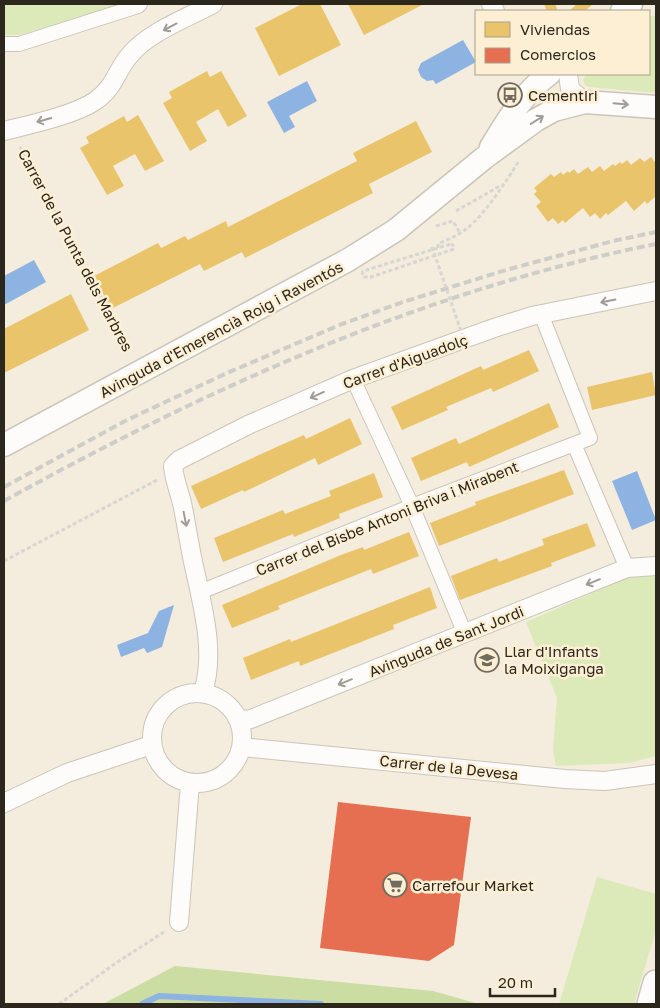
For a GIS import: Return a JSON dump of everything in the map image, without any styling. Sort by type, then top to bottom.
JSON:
[{"type":"main road","points":[[650,1004],[656,983]]},
{"type":"street","points":[[4,44],[19,44],[140,4]]},
{"type":"street","points":[[7,130],[76,111],[93,102],[109,90],[128,56],[143,41],[213,4]]},
{"type":"street","points":[[568,75],[570,89],[585,102]]},
{"type":"street","points":[[484,158],[517,106],[539,77]]},
{"type":"street","points":[[484,158],[536,120],[554,110],[585,102],[656,107]]},
{"type":"street","name":"Avinguda d'Emerencià Roig i Raventós","points":[[4,445],[348,260],[396,230],[431,213],[484,158]]},
{"type":"street","name":"Carrer d'Aiguadolç","points":[[173,472],[173,466],[179,460],[248,426],[353,379],[494,328],[541,314],[656,291]]},
{"type":"street","points":[[541,314],[590,438],[574,444],[627,568]]},
{"type":"street","points":[[353,379],[412,506],[464,634]]},
{"type":"street","name":"Carrer del Bisbe Antoni Briva i Mirabent","points":[[200,592],[412,506],[574,444]]},
{"type":"street","points":[[173,472],[182,502],[200,592],[206,634],[206,684],[203,692]]},
{"type":"street","name":"Avinguda de Sant Jordi","points":[[237,718],[251,719],[627,568],[656,566]]},
{"type":"street","points":[[203,692],[223,701],[230,706],[237,718],[241,731],[242,747],[239,757],[228,771],[208,782],[190,783],[179,780],[161,767],[154,756],[151,746],[157,718],[166,707],[186,695],[203,692]]},
{"type":"street","points":[[4,804],[67,773],[151,746]]},
{"type":"street","name":"Carrer de la Devesa","points":[[242,747],[565,779],[605,781],[656,774]]},
{"type":"street","points":[[179,922],[190,783]]},
{"type":"path","name":"Carrer de la Punta dels Marbres","points":[[7,130],[141,371]]},
{"type":"path","points":[[438,248],[438,244],[460,234],[468,227],[503,184],[522,156]]},
{"type":"path","points":[[454,212],[503,184]]},
{"type":"path","points":[[431,213],[433,226],[453,221],[460,234]]},
{"type":"path","points":[[451,244],[454,247],[454,249],[435,256],[371,277],[364,278],[361,273],[451,244]]},
{"type":"path","points":[[432,247],[462,334]]},
{"type":"path","points":[[4,561],[173,472]]},
{"type":"path","points":[[60,1004],[116,963],[179,922]]},
{"type":"green space","points":[[4,4],[126,4],[19,35],[4,35]]},
{"type":"green space","points":[[656,16],[656,93],[589,87],[585,85],[583,80],[586,75],[650,75],[650,17]]},
{"type":"green space","points":[[631,576],[656,576],[656,756],[629,763],[556,766],[553,749],[557,698],[526,622]]},
{"type":"green space","points":[[597,877],[656,894],[656,930],[634,1004],[559,1004]]},
{"type":"green space","points":[[175,966],[433,991],[479,1004],[103,1004]]},
{"type":"water","points":[[463,40],[475,60],[475,63],[436,84],[433,80],[427,81],[421,77],[418,70],[421,63]]},
{"type":"water","points":[[307,81],[317,101],[289,116],[295,127],[284,133],[267,102]]},
{"type":"water","points":[[34,260],[46,282],[4,305],[4,276]]},
{"type":"water","points":[[637,471],[656,520],[632,530],[612,481]]},
{"type":"water","points":[[174,605],[162,647],[147,653],[144,648],[121,657],[117,645],[148,633],[159,611]]},
{"type":"building: Viviendas","points":[[302,4],[320,4],[341,45],[279,76],[255,28]]},
{"type":"building: Viviendas","points":[[348,4],[424,4],[364,35]]},
{"type":"building: Viviendas","points":[[544,4],[555,4],[558,10],[547,10]]},
{"type":"building: Viviendas","points":[[577,4],[593,4],[586,10],[570,10]]},
{"type":"building: Viviendas","points":[[207,71],[210,77],[221,71],[247,116],[228,127],[218,109],[196,122],[207,141],[190,151],[163,103],[172,98],[169,92]]},
{"type":"building: Viviendas","points":[[138,115],[164,161],[145,171],[135,154],[113,166],[124,186],[107,195],[80,148],[89,143],[86,137],[124,116],[127,122]]},
{"type":"building: Viviendas","points":[[416,121],[432,152],[369,184],[373,193],[245,258],[242,252],[204,271],[200,264],[111,309],[94,276],[158,243],[161,248],[185,236],[188,240],[226,221],[228,227],[357,161],[353,153]]},
{"type":"building: Viviendas","points":[[651,157],[656,161],[656,196],[647,204],[645,201],[634,211],[626,201],[608,215],[606,213],[600,219],[595,213],[590,217],[583,208],[565,223],[563,220],[558,224],[553,218],[548,222],[536,206],[541,202],[534,194],[537,191],[534,188],[551,174],[554,177],[561,172],[563,175],[574,169],[578,174],[588,167],[592,172],[600,166],[604,171],[613,164],[615,166],[620,162],[622,164],[627,160],[631,165],[640,158],[644,162]]},
{"type":"building: Viviendas","points":[[71,294],[89,330],[4,373],[4,329]]},
{"type":"building: Viviendas","points":[[529,350],[539,371],[493,392],[491,388],[446,407],[448,410],[402,430],[391,407],[481,366],[483,370]]},
{"type":"building: Viviendas","points":[[652,372],[656,395],[592,410],[587,387]]},
{"type":"building: Viviendas","points":[[549,403],[559,427],[469,467],[467,462],[421,481],[411,458],[456,438],[459,444]]},
{"type":"building: Viviendas","points":[[350,418],[362,444],[318,465],[315,458],[244,492],[243,490],[201,509],[191,486],[304,435],[306,439]]},
{"type":"building: Viviendas","points":[[564,470],[574,494],[439,546],[430,523],[476,505],[475,502]]},
{"type":"building: Viviendas","points":[[374,473],[383,497],[339,514],[340,518],[294,537],[293,534],[223,562],[214,538],[283,510],[285,514],[331,496],[329,491]]},
{"type":"building: Viviendas","points":[[587,523],[596,546],[551,563],[552,566],[460,600],[451,576],[497,558],[499,562],[544,545],[542,539]]},
{"type":"building: Viviendas","points":[[409,532],[419,556],[373,574],[371,569],[278,606],[280,609],[232,628],[222,605],[341,555],[363,547],[364,550]]},
{"type":"building: Viviendas","points":[[430,587],[437,608],[393,625],[394,629],[300,666],[299,661],[251,680],[243,658],[290,639],[291,642]]},
{"type":"building: Comercios","name":"Carrefour Market","points":[[338,802],[471,817],[454,945],[429,961],[320,948]]},
{"type":"waterway","points":[[142,1004],[159,996],[321,1004]]},
{"type":"railway","points":[[4,487],[125,421],[227,373],[342,324],[403,302],[506,270],[613,241],[656,232]]},
{"type":"railway","points":[[4,501],[81,459],[159,420],[239,382],[320,347],[402,316],[485,288],[570,264],[656,244]]},
{"type":"place","name":"Cementiri","points":[[510,95]]},
{"type":"place","name":"Llar d'Infants la Moixiganga","points":[[487,660]]},
{"type":"place","name":"Carrefour Market","points":[[395,885]]}]
